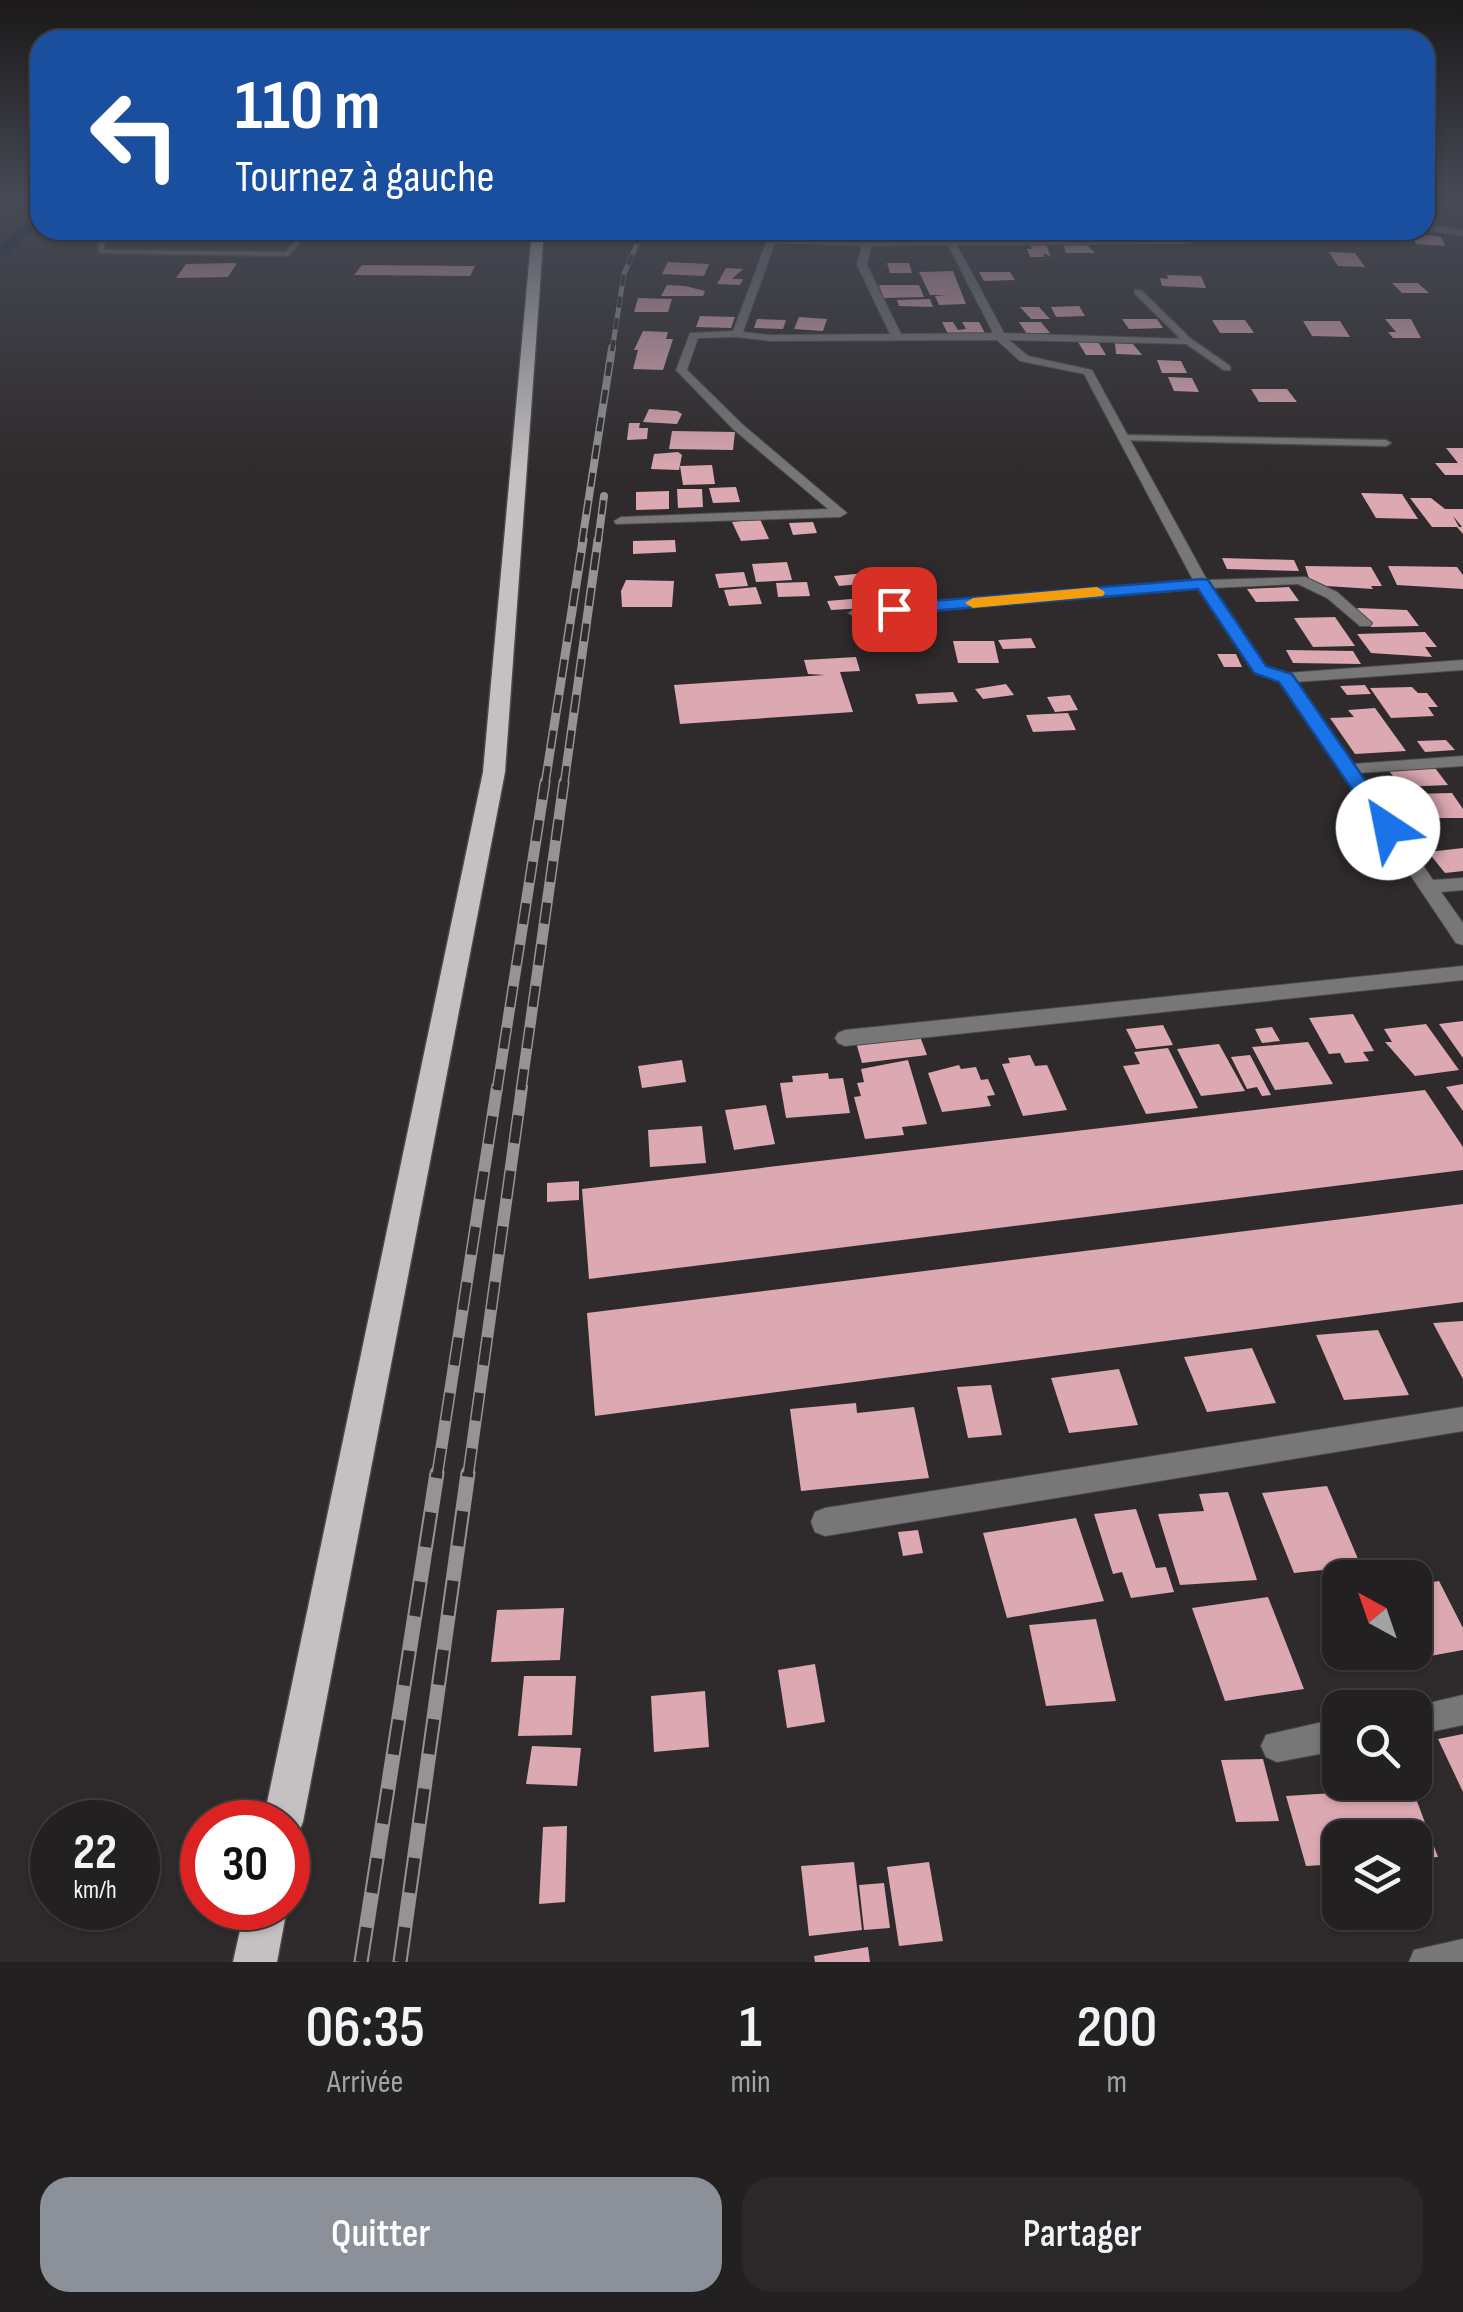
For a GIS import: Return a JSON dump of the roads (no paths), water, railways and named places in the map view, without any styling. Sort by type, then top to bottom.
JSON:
[{"type":"main road","points":[[287,1800],[494,772],[533,290]]},
{"type":"main road","points":[[254,1962],[261,1930]]},
{"type":"street","points":[[737,334],[754,290]]},
{"type":"street","points":[[874,290],[897,337]]},
{"type":"street","points":[[975,290],[1001,338],[1024,359],[1088,372],[1202,584],[1260,670],[1286,678],[1463,665]]},
{"type":"street","points":[[620,522],[840,513],[712,406],[682,370],[694,335],[1188,341]]},
{"type":"street","points":[[855,612],[1202,584],[1300,580],[1332,595],[1365,622]]},
{"type":"street","points":[[1286,678],[1463,938]]},
{"type":"street","points":[[1348,769],[1463,761]]},
{"type":"street","points":[[1428,886],[1463,884]]},
{"type":"street","points":[[846,1038],[1463,974]]},
{"type":"street","points":[[825,1522],[1463,1419]]},
{"type":"street","points":[[1432,1716],[1463,1710]]},
{"type":"street","points":[[1277,1746],[1322,1737]]},
{"type":"street","points":[[1426,1962],[1463,1956]]},
{"type":"lane","points":[[1138,292],[1188,341],[1227,368]]},
{"type":"lane","points":[[1123,438],[1386,443]]},
{"type":"railway","points":[[612,351],[622,290]]},
{"type":"railway","points":[[582,542],[612,348]]},
{"type":"railway","points":[[598,542],[604,496]]},
{"type":"railway","points":[[545,784],[583,540]]},
{"type":"railway","points":[[564,784],[598,540]]},
{"type":"railway","points":[[497,1090],[545,782]]},
{"type":"railway","points":[[521,1090],[564,782]]},
{"type":"railway","points":[[437,1476],[497,1087]]},
{"type":"railway","points":[[468,1476],[522,1087]]},
{"type":"railway","points":[[361,1962],[437,1473]]},
{"type":"railway","points":[[400,1962],[468,1473]]}]
